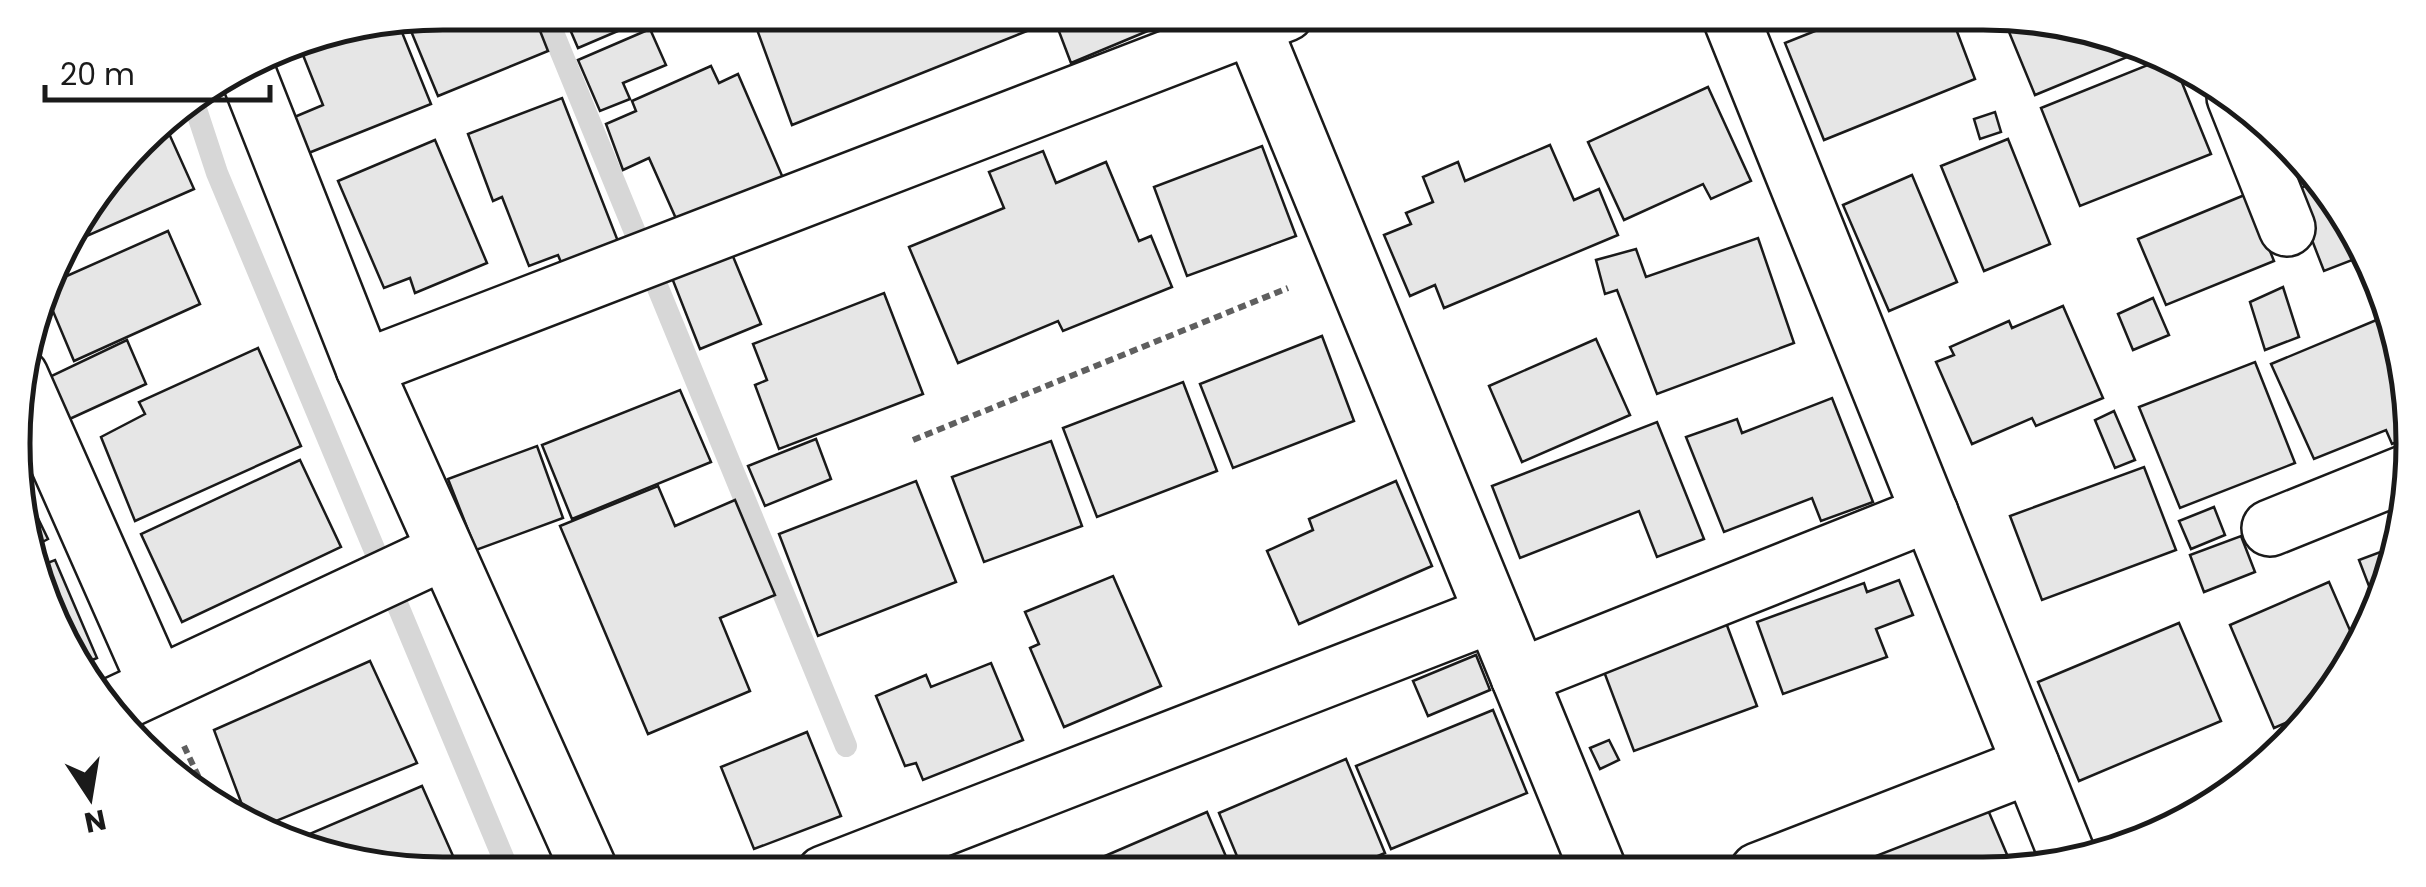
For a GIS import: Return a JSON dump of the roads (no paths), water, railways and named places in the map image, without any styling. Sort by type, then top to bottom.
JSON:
[{"type":"street","points":[[364,368],[1229,30]]},
{"type":"street","points":[[1267,30],[1350,263],[1592,857]]},
{"type":"street","points":[[1736,30],[2065,849]]},
{"type":"street","points":[[250,79],[364,368],[428,559],[583,857]]},
{"type":"street","points":[[2246,125],[2287,228]]},
{"type":"street","points":[[32,404],[156,684]]},
{"type":"street","points":[[2270,528],[2394,478]]},
{"type":"street","points":[[1519,676],[1930,513]]},
{"type":"street","points":[[121,702],[428,559]]},
{"type":"street","points":[[868,857],[1494,614]]},
{"type":"street","points":[[1796,857],[2031,765]]},
{"type":"waterway","points":[[552,30],[846,746]]},
{"type":"waterway","points":[[197,112],[217,173],[503,857]]}]
